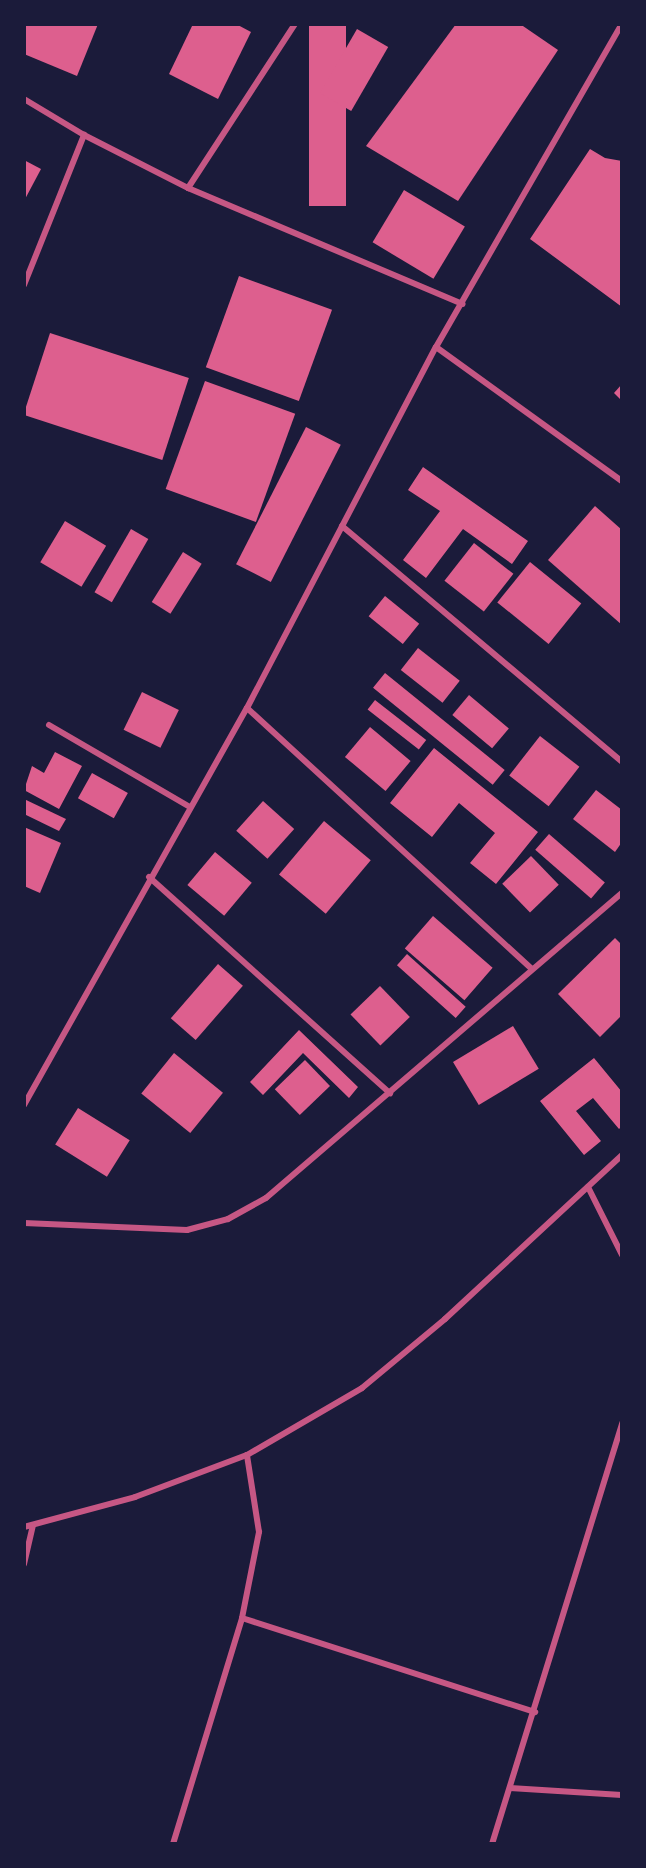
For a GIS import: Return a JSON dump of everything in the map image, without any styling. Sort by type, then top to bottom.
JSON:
[{"type":"street","points":[[188,188],[295,24]]},
{"type":"street","points":[[24,1106],[149,878],[247,708],[436,347],[622,24]]},
{"type":"street","points":[[24,99],[84,135],[188,188],[462,304]]},
{"type":"street","points":[[24,285],[84,135]]},
{"type":"street","points":[[436,347],[622,482]]},
{"type":"street","points":[[342,526],[622,762]]},
{"type":"street","points":[[247,708],[532,969]]},
{"type":"street","points":[[49,725],[190,807]]},
{"type":"street","points":[[149,878],[390,1093]]},
{"type":"street","points":[[24,1223],[187,1230],[228,1219],[266,1198],[622,893]]},
{"type":"street","points":[[24,1527],[135,1497],[247,1455],[362,1388],[445,1319],[622,1155]]},
{"type":"street","points":[[588,1187],[622,1255]]},
{"type":"street","points":[[492,1844],[535,1712],[622,1423]]},
{"type":"street","points":[[173,1844],[242,1618],[259,1532],[247,1455]]},
{"type":"street","points":[[24,1564],[33,1526]]},
{"type":"street","points":[[242,1618],[535,1712]]},
{"type":"street","points":[[510,1788],[622,1795]]},
{"type":"building","points":[[24,24],[98,24],[77,76],[24,54]]},
{"type":"building","points":[[193,24],[236,24],[251,32],[218,99],[169,74]]},
{"type":"building","points":[[309,24],[346,24],[346,206],[309,206]]},
{"type":"building","points":[[456,24],[520,24],[558,50],[458,201],[366,146]]},
{"type":"building","points":[[357,29],[388,47],[351,111],[320,93]]},
{"type":"building","points":[[590,149],[605,158],[622,161],[622,307],[530,239]]},
{"type":"building","points":[[24,160],[41,169],[24,201]]},
{"type":"building","points":[[404,190],[465,227],[433,279],[373,242]]},
{"type":"building","points":[[239,276],[332,310],[299,401],[206,367]]},
{"type":"building","points":[[50,333],[189,378],[162,460],[24,415]]},
{"type":"building","points":[[205,381],[295,414],[256,522],[166,489]]},
{"type":"building","points":[[622,384],[622,401],[614,393]]},
{"type":"building","points":[[306,427],[341,445],[271,582],[236,564]]},
{"type":"building","points":[[423,467],[528,541],[512,564],[463,529],[426,578],[403,560],[440,511],[408,490]]},
{"type":"building","points":[[595,506],[622,530],[622,625],[548,560]]},
{"type":"building","points":[[65,521],[106,546],[81,587],[40,562]]},
{"type":"building","points":[[131,529],[148,539],[112,602],[94,592]]},
{"type":"building","points":[[474,543],[513,574],[484,612],[444,581]]},
{"type":"building","points":[[183,552],[202,564],[170,614],[152,602]]},
{"type":"building","points":[[530,562],[581,604],[549,644],[497,602]]},
{"type":"building","points":[[385,596],[419,624],[403,644],[369,616]]},
{"type":"building","points":[[418,648],[460,681],[443,703],[401,670]]},
{"type":"building","points":[[385,673],[505,770],[493,785],[373,688]]},
{"type":"building","points":[[142,692],[179,710],[160,748],[124,730]]},
{"type":"building","points":[[469,695],[509,728],[492,748],[452,715]]},
{"type":"building","points":[[375,700],[426,740],[419,749],[368,709]]},
{"type":"building","points":[[370,727],[411,761],[386,791],[345,757]]},
{"type":"building","points":[[540,736],[579,767],[549,806],[509,775]]},
{"type":"building","points":[[434,748],[538,832],[496,884],[470,863],[495,833],[459,803],[432,837],[390,803]]},
{"type":"building","points":[[55,752],[82,766],[59,809],[24,790],[32,766],[44,773]]},
{"type":"building","points":[[92,773],[128,793],[114,818],[78,798]]},
{"type":"building","points":[[596,790],[622,810],[622,842],[615,852],[573,819]]},
{"type":"building","points":[[24,799],[66,819],[59,831],[24,814]]},
{"type":"building","points":[[263,801],[294,829],[267,859],[236,831]]},
{"type":"building","points":[[324,821],[371,860],[326,914],[279,875]]},
{"type":"building","points":[[24,827],[61,843],[40,893],[24,886]]},
{"type":"building","points":[[549,834],[605,883],[591,898],[535,850]]},
{"type":"building","points":[[215,852],[252,883],[224,916],[187,885]]},
{"type":"building","points":[[531,856],[559,885],[530,913],[502,884]]},
{"type":"building","points":[[433,916],[493,968],[464,1000],[405,948]]},
{"type":"building","points":[[615,938],[622,945],[622,1015],[600,1037],[558,994]]},
{"type":"building","points":[[407,954],[466,1007],[456,1018],[397,965]]},
{"type":"building","points":[[218,964],[243,986],[196,1040],[171,1018]]},
{"type":"building","points":[[380,986],[410,1017],[380,1045],[351,1014]]},
{"type":"building","points":[[513,1026],[539,1069],[479,1105],[453,1062]]},
{"type":"building","points":[[299,1030],[358,1087],[349,1098],[303,1053],[263,1095],[250,1082]]},
{"type":"building","points":[[174,1053],[223,1093],[190,1133],[141,1093]]},
{"type":"building","points":[[594,1058],[622,1092],[622,1126],[619,1129],[593,1098],[576,1111],[601,1141],[584,1155],[540,1101]]},
{"type":"building","points":[[305,1060],[330,1086],[300,1115],[275,1089]]},
{"type":"building","points":[[78,1108],[130,1140],[107,1177],[55,1144]]}]
